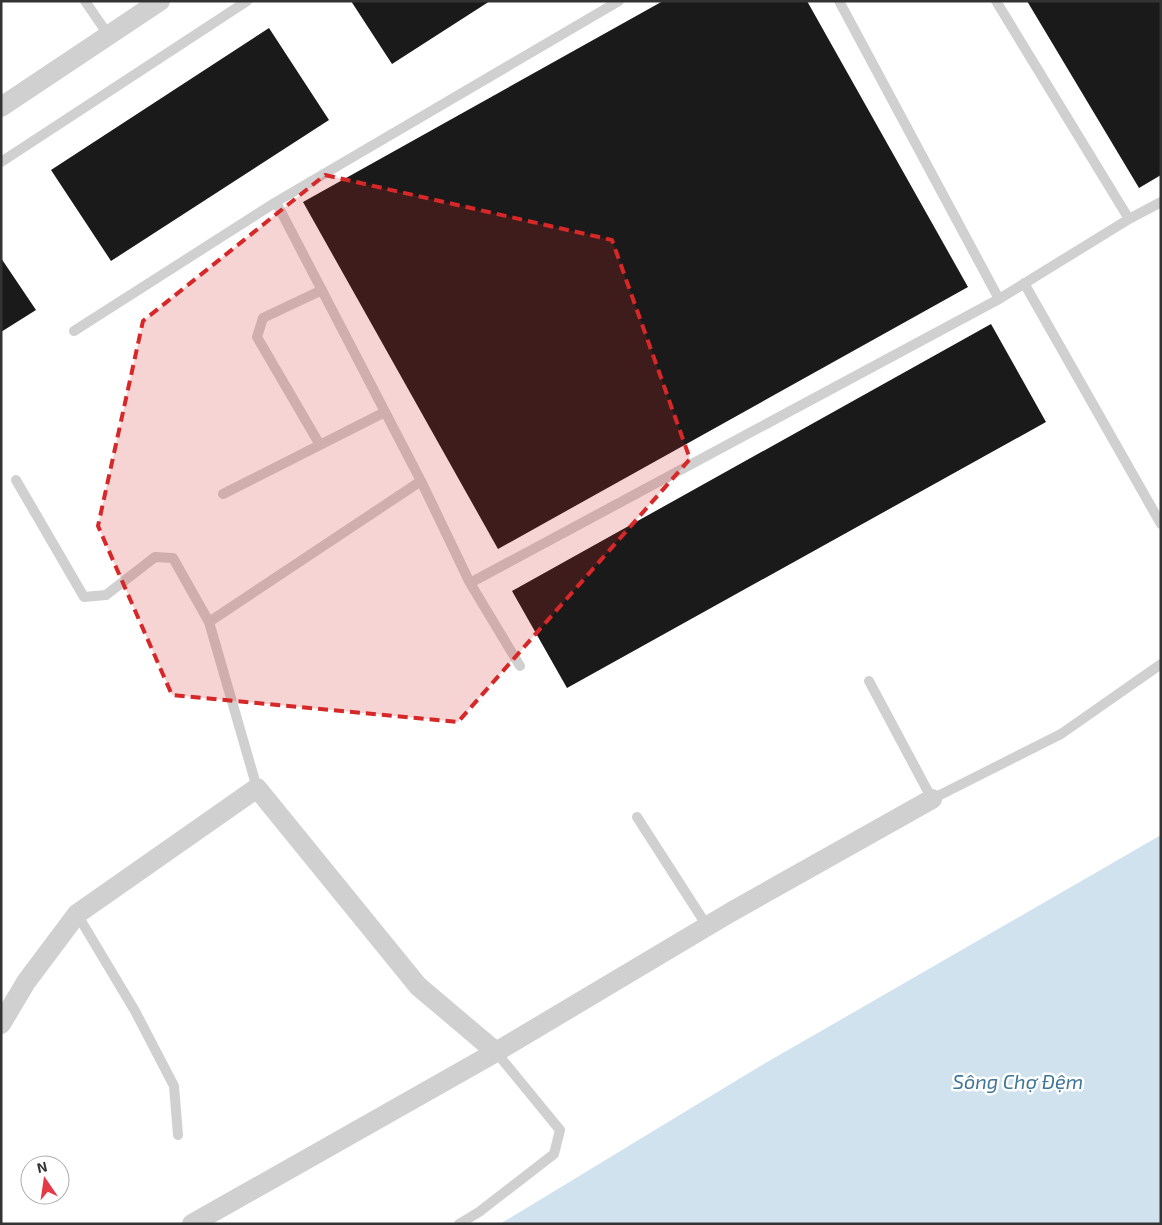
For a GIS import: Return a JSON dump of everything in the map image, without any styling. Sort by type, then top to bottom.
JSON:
[{"type":"street","points":[[1,107],[160,1]]},
{"type":"street","points":[[1,1024],[26,982],[77,914],[257,788],[418,986],[496,1052]]},
{"type":"street","points":[[192,1224],[496,1052],[707,926],[932,798]]},
{"type":"lane","points":[[85,1],[109,36]]},
{"type":"lane","points":[[1,162],[247,1]]},
{"type":"lane","points":[[74,331],[276,202],[619,1]]},
{"type":"lane","points":[[839,1],[999,299]]},
{"type":"lane","points":[[996,1],[1129,219]]},
{"type":"lane","points":[[276,202],[421,481],[470,583],[520,666]]},
{"type":"lane","points":[[470,583],[999,299],[1129,219],[1161,202]]},
{"type":"lane","points":[[1024,283],[1161,524]]},
{"type":"lane","points":[[320,445],[257,337],[264,318],[322,290]]},
{"type":"lane","points":[[223,494],[385,412]]},
{"type":"lane","points":[[16,480],[84,597],[106,595],[155,557],[173,558],[209,622],[257,788]]},
{"type":"lane","points":[[209,622],[421,481]]},
{"type":"lane","points":[[868,681],[932,798],[1061,734],[1161,664]]},
{"type":"lane","points":[[638,817],[707,926]]},
{"type":"lane","points":[[77,914],[135,1011],[174,1086],[178,1135]]},
{"type":"lane","points":[[459,1224],[479,1212],[554,1154],[560,1130],[496,1052]]},
{"type":"highlighted area","points":[[325,175],[612,240],[690,459],[458,722],[172,695],[98,526],[143,321]]},
{"type":"water","name":"Sông Chợ Đệm","points":[[1161,835],[1161,1224],[500,1224],[757,1068]]},
{"type":"building","points":[[351,1],[490,1],[392,64]]},
{"type":"building","points":[[663,1],[807,1],[968,287],[498,549],[303,202]]},
{"type":"building","points":[[1027,1],[1161,1],[1161,175],[1139,188]]},
{"type":"building","points":[[269,28],[329,120],[111,261],[51,170]]},
{"type":"building","points":[[1,258],[36,310],[1,332]]},
{"type":"building","points":[[991,324],[1046,422],[567,688],[512,591]]}]
